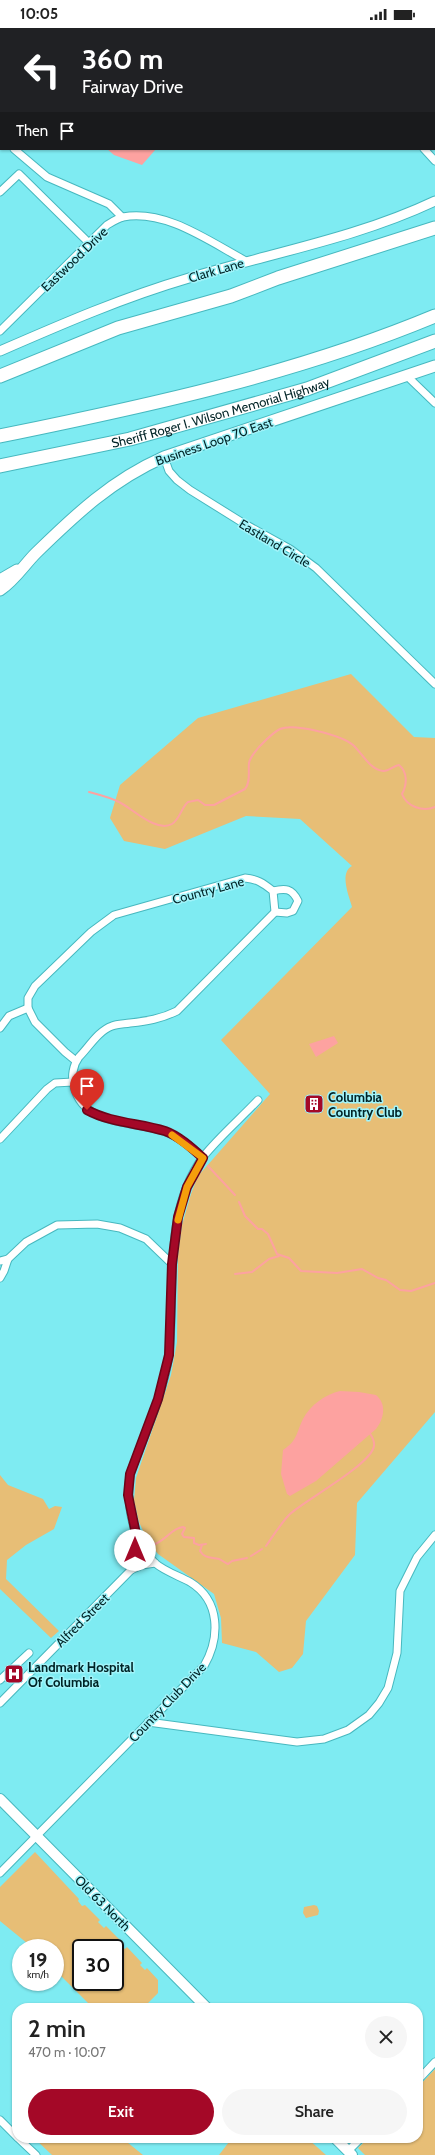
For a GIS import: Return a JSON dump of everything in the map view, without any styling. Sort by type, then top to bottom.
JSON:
[{"type":"highway","points":[[0,376],[118,328],[231,296],[314,266],[435,228]]},
{"type":"highway","name":"Sheriff Roger I. Wilson Memorial Highway","points":[[0,436],[114,413],[315,360],[435,316]]},
{"type":"highway","name":"Sheriff Roger I. Wilson Memorial Highway","points":[[0,466],[130,439],[307,389],[435,341]]},
{"type":"main road","name":"Business Loop 70 East","points":[[0,590],[17,575],[23,567],[64,526],[108,488],[129,474],[164,457],[435,366]]},
{"type":"main road","name":"Business Loop 70 East","points":[[0,580],[23,567]]},
{"type":"main road","name":"Old 63 North","points":[[0,1799],[202,2003]]},
{"type":"main road","points":[[341,2143],[350,2153]]},
{"type":"street","points":[[15,150],[47,177],[109,204],[122,217]]},
{"type":"street","points":[[425,150],[435,161]]},
{"type":"street","points":[[0,192],[19,174],[89,243]]},
{"type":"street","name":"Clark Lane","points":[[0,351],[140,293],[246,261],[374,227],[435,201]]},
{"type":"street","name":"Eastwood Drive","points":[[0,331],[107,225],[122,217],[137,216],[158,218],[188,230],[246,261]]},
{"type":"street","points":[[407,376],[435,403]]},
{"type":"street","name":"Eastland Circle","points":[[164,457],[169,471],[177,480],[243,523],[290,549],[316,568],[435,684]]},
{"type":"street","name":"Country Lane","points":[[28,1008],[28,998],[35,986],[91,932],[114,916],[245,878],[256,879],[272,891]]},
{"type":"street","points":[[203,1158],[177,1137],[166,1132],[99,1117],[87,1110],[76,1098],[73,1082],[76,1061],[100,1033],[112,1026],[162,1018],[176,1011],[275,912],[287,913],[293,911],[298,901],[295,894],[290,890],[284,889],[272,891],[275,912]]},
{"type":"street","points":[[0,1028],[9,1016],[28,1008],[35,1022],[76,1061]]},
{"type":"street","points":[[0,1140],[47,1089],[55,1083],[73,1082]]},
{"type":"street","name":"Country Club Drive","points":[[0,1873],[204,1666],[215,1640],[213,1611],[208,1599],[192,1583],[155,1563],[136,1534],[129,1506],[129,1479],[158,1399],[169,1355],[172,1264],[178,1217],[187,1187],[203,1158],[258,1100]]},
{"type":"street","points":[[0,1278],[4,1271],[4,1260],[26,1242],[57,1226],[97,1224],[120,1228],[146,1239],[172,1264]]},
{"type":"street","points":[[131,1570],[136,1534]]},
{"type":"street","points":[[148,1722],[297,1742],[324,1739],[348,1730],[374,1709],[388,1688],[397,1653],[400,1591],[417,1557],[435,1535]]},
{"type":"street","name":"Alfred Street","points":[[0,1703],[131,1570],[142,1564],[155,1563]]},
{"type":"street","points":[[0,1680],[29,1653]]},
{"type":"street","points":[[423,2075],[435,2062]]},
{"type":"street","points":[[0,2120],[12,2131]]},
{"type":"street","points":[[24,2143],[36,2155]]},
{"type":"street","points":[[350,2153],[357,2143]]},
{"type":"shaded area","points":[[108,150],[155,150],[142,165],[114,155]]},
{"type":"shaded area","name":"Columbia Country Club","points":[[351,674],[414,737],[435,738],[435,1412],[357,1503],[355,1555],[306,1621],[303,1654],[292,1668],[279,1672],[256,1652],[222,1643],[221,1618],[214,1594],[158,1554],[147,1540],[139,1522],[134,1500],[136,1478],[171,1375],[177,1342],[178,1256],[182,1225],[191,1194],[198,1176],[270,1094],[221,1040],[352,907],[345,879],[348,869],[352,866],[300,819],[246,816],[165,849],[124,841],[110,818],[120,785],[198,718]]},
{"type":"shaded area","points":[[334,1036],[338,1043],[316,1057],[309,1044]]},
{"type":"shaded area","points":[[340,1391],[376,1395],[383,1407],[381,1421],[376,1429],[316,1481],[290,1496],[287,1494],[281,1474],[283,1450],[296,1436],[303,1419],[310,1409],[324,1397]]},
{"type":"shaded area","points":[[0,1475],[8,1485],[43,1499],[49,1509],[55,1506],[62,1507],[54,1529],[26,1545],[7,1560],[6,1579],[59,1631],[51,1638],[0,1589]]},
{"type":"shaded area","points":[[35,1852],[79,1899],[78,1901],[82,1906],[85,1905],[100,1920],[98,1922],[104,1928],[106,1926],[119,1939],[72,1939],[72,1987],[64,1979],[64,1939],[22,1939],[0,1921],[0,1887]]},
{"type":"shaded area","points":[[314,1905],[317,1906],[319,1911],[318,1915],[306,1918],[303,1913],[304,1907]]},
{"type":"shaded area","points":[[127,1947],[142,1963],[140,1965],[145,1970],[147,1968],[158,1980],[158,1993],[148,2003],[88,2003],[76,1991],[124,1991],[124,1948]]},
{"type":"shaded area","points":[[435,2069],[435,2155],[365,2155],[358,2148],[363,2143],[423,2143],[423,2082]]},
{"type":"shaded area","points":[[39,2143],[128,2143],[143,2155],[52,2155]]},
{"type":"shaded area","points":[[228,2143],[313,2143],[326,2155],[219,2155]]},
{"type":"waterway","points":[[89,792],[108,797],[124,805],[144,819],[152,823],[166,826],[175,822],[188,802],[198,800],[205,805],[214,805],[245,789],[249,780],[250,761],[259,747],[280,729],[296,728],[317,731],[347,741],[353,745],[374,768],[378,770],[387,771],[399,765],[404,771],[406,779],[402,794],[404,798],[411,805],[421,809],[435,807]]},
{"type":"waterway","points":[[208,1166],[235,1195]]},
{"type":"waterway","points":[[239,1202],[245,1216],[258,1229],[262,1229],[268,1234],[277,1254],[289,1258],[301,1271],[337,1273],[362,1269],[378,1278],[386,1280],[400,1290],[411,1291],[435,1283]]},
{"type":"waterway","points":[[235,1274],[252,1272],[269,1259],[279,1256]]},
{"type":"waterway","points":[[266,1546],[280,1525],[290,1514],[362,1463],[370,1454],[374,1446],[373,1439],[369,1432]]},
{"type":"waterway","points":[[152,1545],[161,1541],[175,1530],[183,1527],[185,1528],[182,1534],[184,1537],[194,1538],[194,1543],[199,1545],[206,1544]]},
{"type":"waterway","points":[[202,1545],[200,1551],[204,1555],[219,1559],[228,1564],[232,1561],[247,1558]]},
{"type":"waterway","points":[[251,1556],[262,1549]]},
{"type":"slow traffic","points":[[172,1135],[177,1137],[203,1158],[187,1187],[178,1220]]},
{"type":"place","name":"Columbia Country Club","points":[[314,1104]]},
{"type":"place","name":"Landmark Hospital Of Columbia","points":[[14,1674]]},
{"type":"route","points":[[87,1110],[99,1117],[166,1132],[177,1137],[203,1158],[187,1187],[178,1217],[172,1264],[169,1355],[158,1399],[130,1474],[128,1484],[130,1512],[136,1534],[135,1550]]}]
